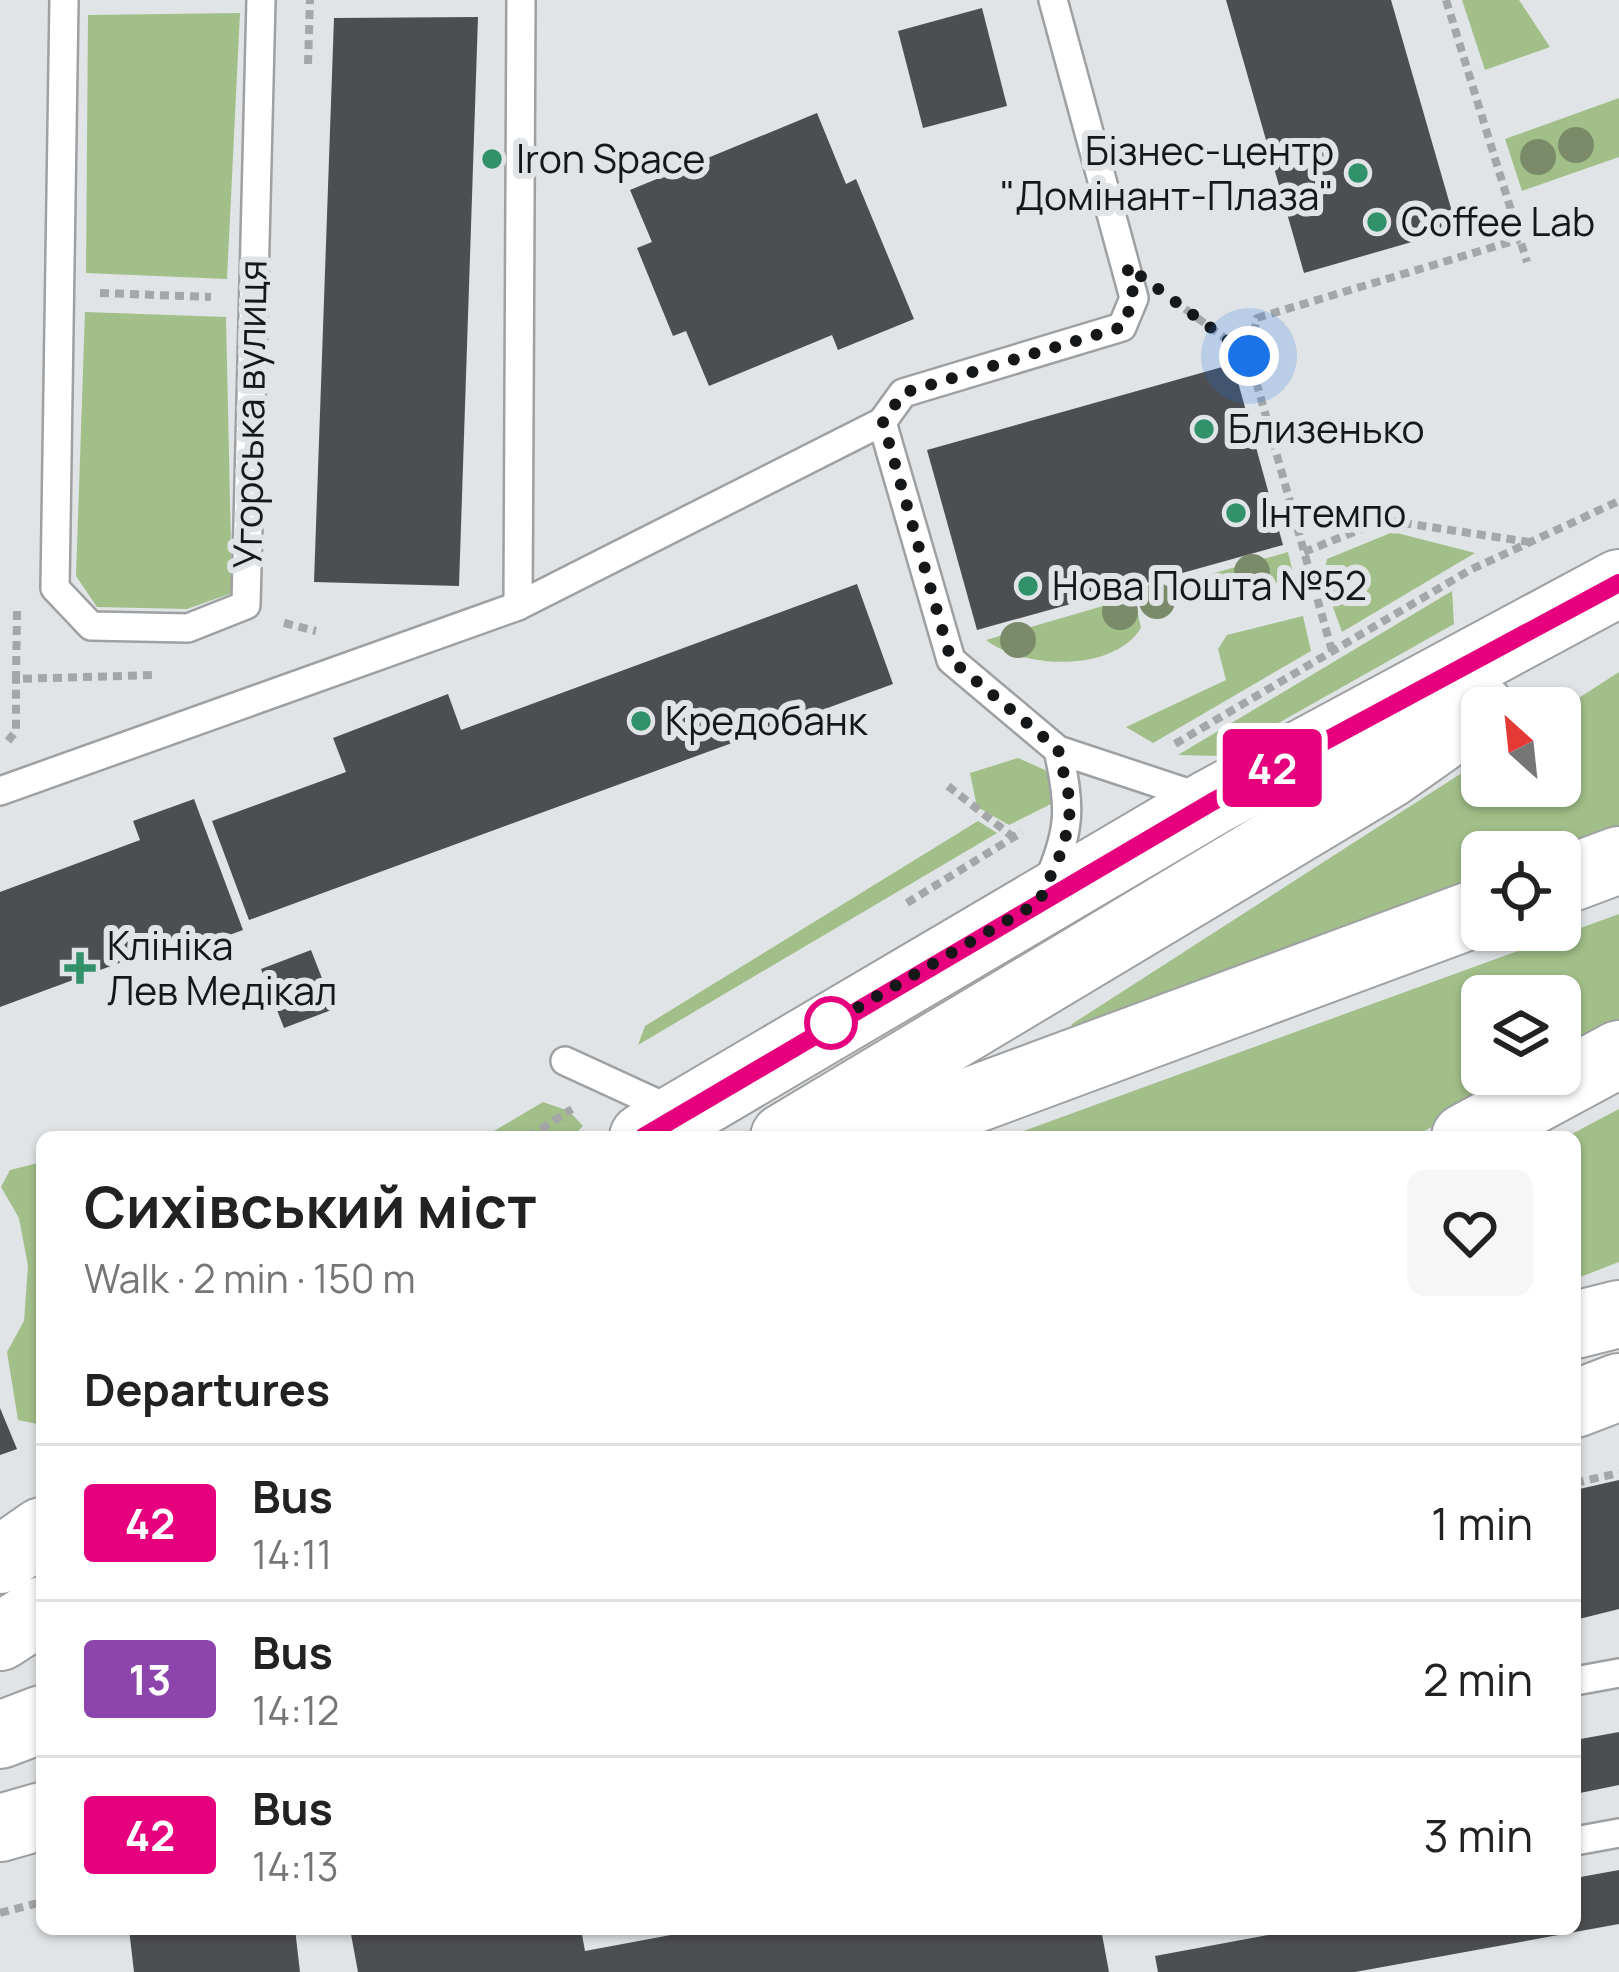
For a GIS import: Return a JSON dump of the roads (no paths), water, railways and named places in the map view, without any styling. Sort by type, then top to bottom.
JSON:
[{"type":"main road","points":[[1506,687],[1612,588]]},
{"type":"main road","points":[[661,1125],[1212,802],[1612,588]]},
{"type":"main road","points":[[794,1131],[1388,775],[1461,724]]},
{"type":"main road","points":[[1581,874],[1619,860]]},
{"type":"main road","points":[[889,1131],[1461,918]]},
{"type":"main road","points":[[1476,1131],[1619,1054]]},
{"type":"main road","points":[[1581,1324],[1619,1314]]},
{"type":"main road","points":[[1581,1402],[1619,1387]]},
{"type":"main road","points":[[0,1560],[36,1535]]},
{"type":"main road","points":[[0,1637],[36,1614]]},
{"type":"main road","points":[[0,1735],[36,1721]]},
{"type":"main road","points":[[0,1828],[36,1818]]},
{"type":"lane","name":"Угорська вулиця","points":[[64,0],[55,588],[91,626],[188,628],[245,605],[261,0]]},
{"type":"lane","points":[[518,605],[521,0]]},
{"type":"lane","points":[[0,791],[518,605],[883,422],[903,393],[1122,327],[1134,298],[1053,0]]},
{"type":"lane","points":[[883,422],[951,660],[1058,749],[1212,802]]},
{"type":"lane","points":[[1039,902],[1064,846],[1071,805],[1058,749]]},
{"type":"lane","points":[[565,1061],[661,1125]]},
{"type":"lane","points":[[1581,1680],[1619,1673]]},
{"type":"lane","points":[[1581,1840],[1619,1833]]},
{"type":"place","name":"Iron Space","points":[[492,159]]},
{"type":"place","name":"Бізнес-центр \"Домінант-Плаза\"","points":[[1358,173]]},
{"type":"place","name":"Coffee Lab","points":[[1377,222]]},
{"type":"place","name":"Близенько","points":[[1204,429]]},
{"type":"place","name":"Інтемпо","points":[[1236,513]]},
{"type":"place","name":"Нова Пошта №52","points":[[1028,586]]},
{"type":"place","name":"Кредобанк","points":[[641,721]]},
{"type":"place","name":"Клініка Лев Медікал","points":[[80,968]]}]
